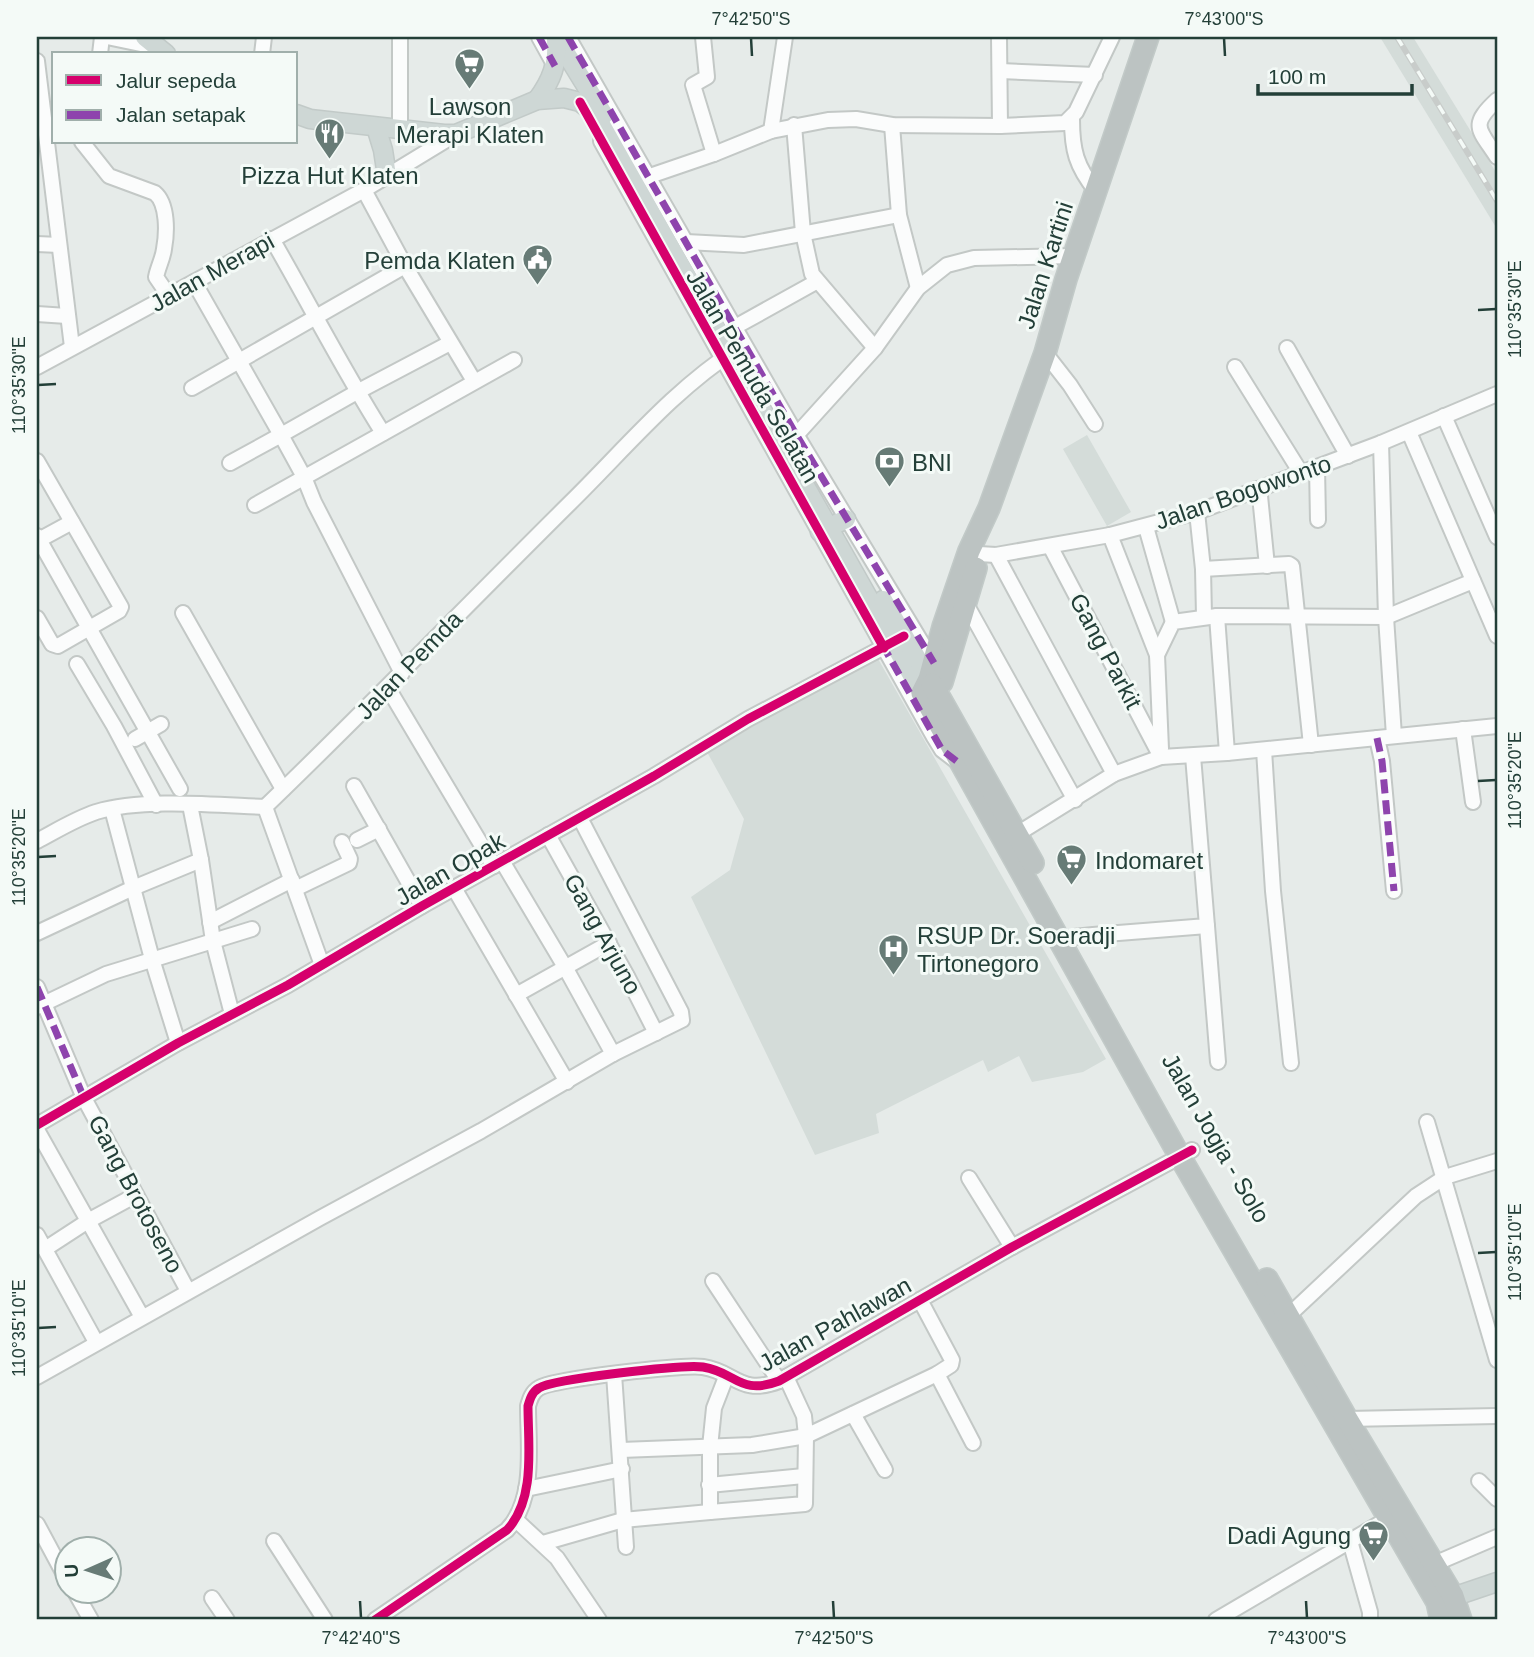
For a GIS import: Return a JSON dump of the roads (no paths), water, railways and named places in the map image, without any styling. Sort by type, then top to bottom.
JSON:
[{"type":"highway","name":"Jalan Kartini","points":[[933,683],[943,627],[969,551],[989,508],[1045,353],[1074,256],[1147,37]]},
{"type":"highway","name":"Jalan Kartini","points":[[933,683],[988,555],[989,508]]},
{"type":"highway","name":"Jalan Jogja - Solo","points":[[933,683],[959,763],[1069,941],[1186,1153],[1395,1515],[1434,1564],[1443,1613]]},
{"type":"highway","name":"Jalan Jogja - Solo","points":[[933,683],[1017,834],[1069,941]]},
{"type":"highway","name":"Jalan Jogja - Solo","points":[[1186,1153],[1288,1316],[1347,1419],[1443,1613]]},
{"type":"main road","points":[[537,100],[547,87],[555,66],[556,37]]},
{"type":"main road","name":"Jalan Pemuda Selatan","points":[[556,37],[640,179],[719,326],[730,354],[791,442],[852,568],[894,643],[933,683]]},
{"type":"main road","points":[[298,115],[310,119],[400,130],[456,134],[537,100],[564,98],[580,102]]},
{"type":"main road","name":"Jalan Pemuda Selatan","points":[[580,102],[595,114],[640,179]]},
{"type":"main road","points":[[376,127],[387,176]]},
{"type":"main road","points":[[1443,1613],[1497,1582]]},
{"type":"street","points":[[105,37],[156,46]]},
{"type":"street","points":[[400,37],[400,130]]},
{"type":"street","points":[[538,37],[555,66]]},
{"type":"street","points":[[568,37],[640,179],[686,242],[719,326]]},
{"type":"street","points":[[703,37],[707,77],[693,85],[714,154]]},
{"type":"street","points":[[771,131],[785,37]]},
{"type":"street","points":[[999,37],[1000,126]]},
{"type":"street","points":[[1096,191],[1079,166],[1073,148],[1072,119],[1112,37]]},
{"type":"street","points":[[37,61],[72,347]]},
{"type":"street","points":[[1000,71],[1095,75]]},
{"type":"street","points":[[1497,100],[1481,115],[1478,123],[1497,158]]},
{"type":"street","points":[[580,102],[791,442],[875,348],[918,288],[947,265],[959,260],[1074,256]]},
{"type":"street","points":[[640,179],[794,125],[856,119],[892,125],[1000,126],[1059,124],[1072,119]]},
{"type":"street","points":[[794,125],[803,233],[809,266],[816,282],[875,348]]},
{"type":"street","points":[[892,125],[899,215],[918,288]]},
{"type":"street","name":"Jalan Merapi","points":[[37,367],[364,190],[456,134]]},
{"type":"street","points":[[84,144],[109,176],[160,197],[165,244],[156,277],[169,296]]},
{"type":"street","points":[[37,187],[53,188]]},
{"type":"street","points":[[364,190],[474,381]]},
{"type":"street","points":[[686,242],[744,244],[899,215]]},
{"type":"street","points":[[272,239],[357,392],[383,433]]},
{"type":"street","points":[[37,244],[59,245]]},
{"type":"street","points":[[192,388],[405,265]]},
{"type":"street","points":[[194,282],[304,477],[314,502],[402,673]]},
{"type":"street","points":[[719,326],[816,282]]},
{"type":"street","points":[[37,314],[67,316]]},
{"type":"street","points":[[230,463],[450,343]]},
{"type":"street","points":[[1287,348],[1348,456]]},
{"type":"street","points":[[1045,353],[1070,384],[1095,424]]},
{"type":"street","points":[[730,354],[833,525],[933,683]]},
{"type":"street","name":"Jalan Pemda","points":[[265,807],[388,688],[609,464],[637,432],[730,354]]},
{"type":"street","points":[[255,505],[514,360]]},
{"type":"street","points":[[1235,367],[1301,473]]},
{"type":"street","name":"Jalan Bogowonto","points":[[988,555],[1110,536],[1197,512],[1348,456],[1497,394]]},
{"type":"street","points":[[1444,416],[1497,537]]},
{"type":"street","points":[[1409,432],[1497,636]]},
{"type":"street","points":[[1381,443],[1386,617],[1394,736]]},
{"type":"street","points":[[37,461],[121,606],[120,611],[55,646],[37,618]]},
{"type":"street","points":[[1317,467],[1318,520]]},
{"type":"street","points":[[1256,489],[1260,496],[1267,566]]},
{"type":"street","points":[[1197,512],[1227,753]]},
{"type":"street","points":[[72,522],[37,539],[88,629],[141,735],[180,789]]},
{"type":"street","points":[[1146,527],[1173,622],[1157,654]]},
{"type":"street","points":[[1110,536],[1157,654],[1161,755]]},
{"type":"street","name":"Gang Parkit","points":[[1050,546],[1161,755]]},
{"type":"street","points":[[988,555],[1114,775]]},
{"type":"street","points":[[1203,569],[1292,566],[1311,746]]},
{"type":"street","points":[[1173,622],[1211,616],[1386,617],[1473,581]]},
{"type":"street","points":[[966,604],[1075,800]]},
{"type":"street","points":[[183,613],[283,789]]},
{"type":"street","points":[[894,643],[942,750],[959,763]]},
{"type":"street","name":"Jalan Opak","points":[[37,1128],[178,1043],[322,965],[794,694],[894,643]]},
{"type":"street","points":[[77,664],[156,805]]},
{"type":"street","points":[[388,688],[565,967],[613,1054]]},
{"type":"street","points":[[141,735],[161,724]]},
{"type":"street","points":[[1017,834],[1114,775],[1161,755],[1193,756],[1311,746],[1497,726]]},
{"type":"street","points":[[1463,729],[1473,802]]},
{"type":"street","points":[[1377,738],[1382,761],[1394,891]]},
{"type":"street","points":[[1264,750],[1273,891],[1291,1063]]},
{"type":"street","points":[[1193,756],[1218,1062]]},
{"type":"street","points":[[354,786],[422,906]]},
{"type":"street","points":[[37,841],[78,820],[112,809],[156,805],[265,807],[322,965]]},
{"type":"street","points":[[190,805],[213,942],[232,1014]]},
{"type":"street","points":[[112,809],[152,959],[178,1043]]},
{"type":"street","points":[[37,1377],[188,1291],[470,1138],[613,1054],[679,1023],[683,1017],[580,818]]},
{"type":"street","points":[[357,841],[379,829]]},
{"type":"street","name":"Gang Arjuno","points":[[548,835],[656,1034]]},
{"type":"street","points":[[210,922],[349,863],[350,859],[342,842]]},
{"type":"street","points":[[37,933],[201,860]]},
{"type":"street","points":[[454,888],[566,1082]]},
{"type":"street","points":[[1069,941],[1207,926]]},
{"type":"street","points":[[40,1006],[106,974],[251,929]]},
{"type":"street","points":[[516,995],[609,943]]},
{"type":"street","name":"Gang Brotoseno","points":[[37,987],[40,1006],[84,1098],[188,1291]]},
{"type":"street","points":[[1427,1122],[1497,1360]]},
{"type":"street","points":[[37,1128],[142,1317]]},
{"type":"street","name":"Jalan Pahlawan","points":[[516,1520],[526,1489],[527,1406],[539,1388],[553,1383],[614,1374],[691,1366],[708,1368],[756,1387],[783,1379],[1012,1247],[1186,1153]]},
{"type":"street","points":[[1288,1316],[1354,1256],[1406,1203],[1445,1177],[1497,1161]]},
{"type":"street","points":[[970,1178],[1012,1247]]},
{"type":"street","points":[[45,1249],[88,1221],[136,1195]]},
{"type":"street","points":[[37,1235],[96,1342]]},
{"type":"street","points":[[542,1543],[623,1520],[804,1505],[804,1416],[783,1379],[713,1281]]},
{"type":"street","points":[[621,1450],[752,1445],[806,1436],[937,1374],[951,1366],[952,1360],[920,1300]]},
{"type":"street","points":[[614,1374],[626,1546]]},
{"type":"street","points":[[937,1374],[973,1443]]},
{"type":"street","points":[[710,1512],[710,1447],[714,1408],[726,1377]]},
{"type":"street","points":[[853,1415],[885,1471]]},
{"type":"street","points":[[1347,1419],[1497,1416]]},
{"type":"street","points":[[526,1489],[622,1469]]},
{"type":"street","points":[[709,1485],[804,1476]]},
{"type":"street","points":[[1479,1481],[1497,1499]]},
{"type":"street","points":[[1216,1620],[1395,1515]]},
{"type":"street","points":[[374,1620],[507,1530],[516,1520],[557,1558],[599,1620]]},
{"type":"street","points":[[37,1524],[52,1551]]},
{"type":"street","points":[[1434,1564],[1497,1536]]},
{"type":"street","points":[[274,1541],[325,1620]]},
{"type":"street","points":[[1350,1541],[1370,1620]]},
{"type":"street","points":[[212,1598],[228,1620]]},
{"type":"street","points":[[82,1604],[91,1620]]},
{"type":"railway","points":[[1397,37],[1497,201]]},
{"type":"place","name":"Lawson Merapi Klaten","points":[[470,91]]},
{"type":"place","name":"Pizza Hut Klaten","points":[[330,160]]},
{"type":"place","name":"Pemda Klaten","points":[[538,287]]},
{"type":"place","name":"BNI","points":[[889,489]]},
{"type":"place","name":"Indomaret","points":[[1072,887]]},
{"type":"place","name":"RSUP Dr. Soeradji Tirtonegoro","points":[[894,976]]},
{"type":"place","name":"Dadi Agung","points":[[1374,1562]]}]
